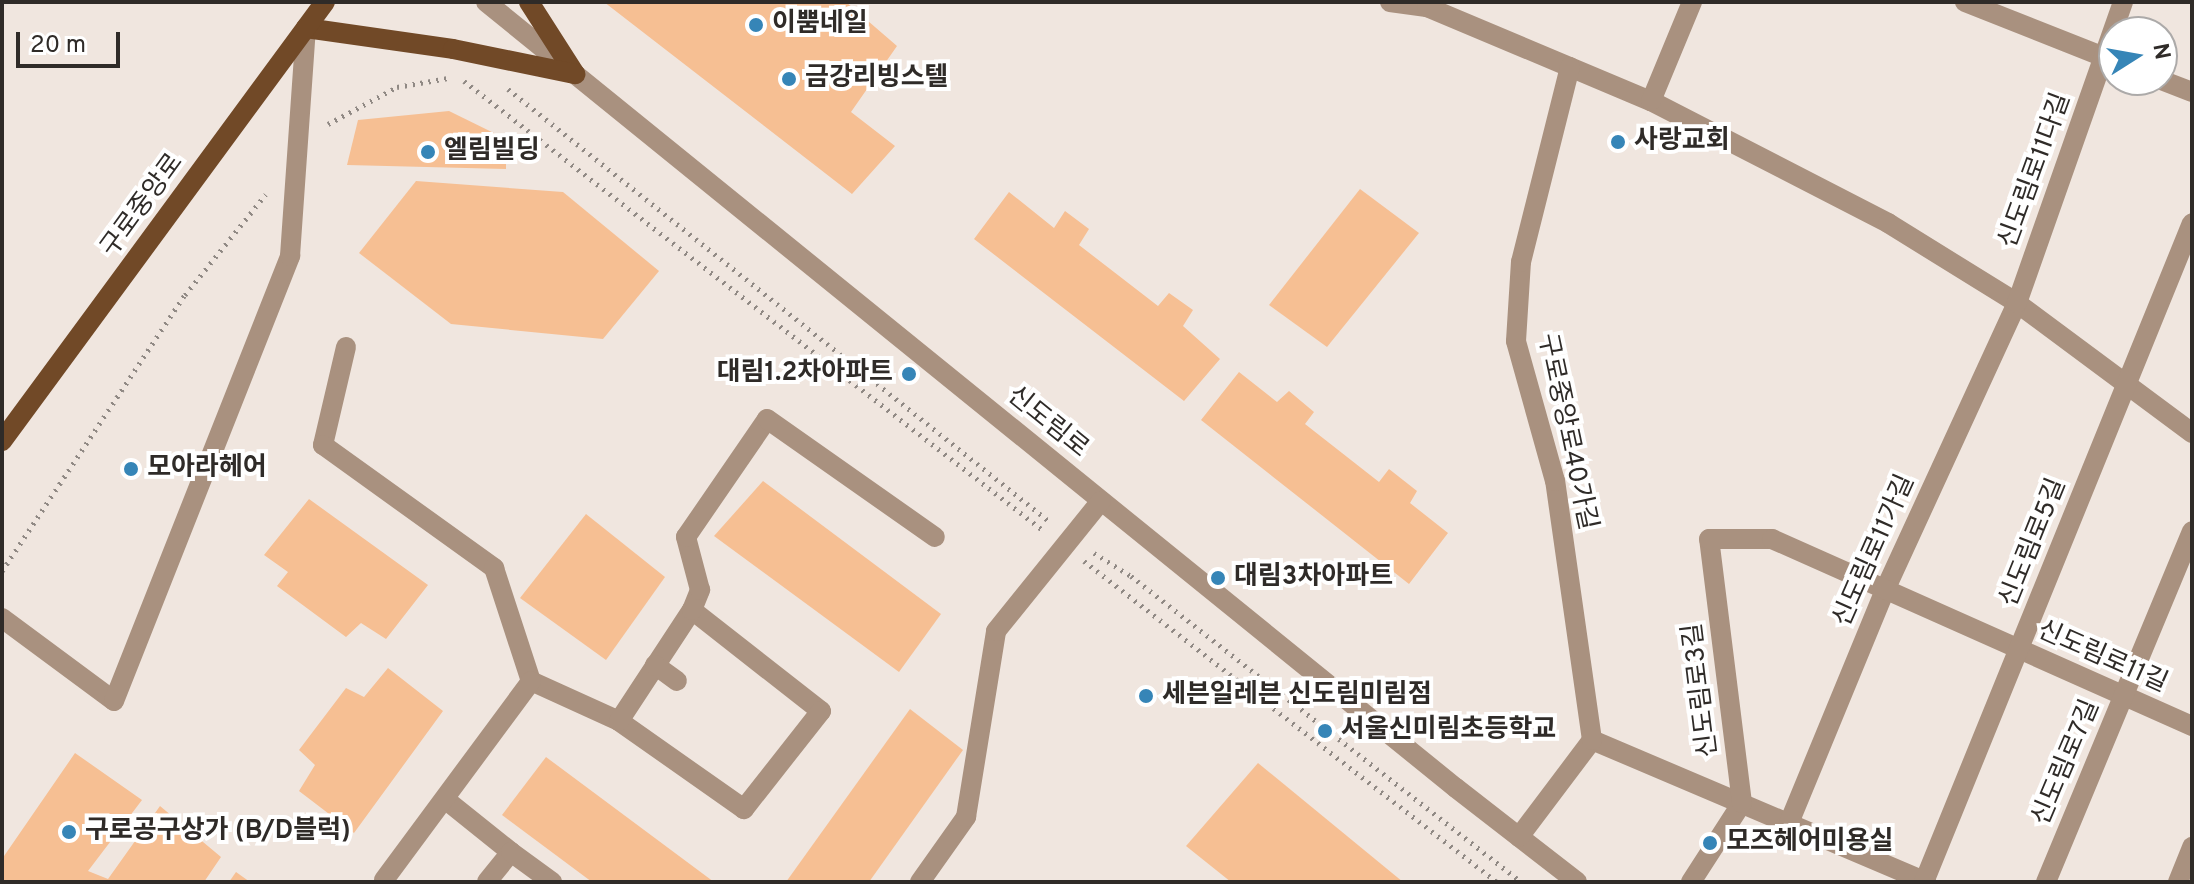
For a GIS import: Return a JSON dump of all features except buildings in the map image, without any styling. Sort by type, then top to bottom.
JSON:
[{"type":"main road","name":"구로중앙로","points":[[2,441],[325,2]]},
{"type":"main road","points":[[529,2],[575,74]]},
{"type":"main road","points":[[306,28],[453,49],[575,74]]},
{"type":"street","name":"신도림로","points":[[486,2],[1577,882]]},
{"type":"street","points":[[1390,2],[1427,7],[1651,101],[1888,223],[2017,303],[2192,433]]},
{"type":"street","points":[[1651,101],[1692,2]]},
{"type":"street","points":[[1965,2],[2098,55]]},
{"type":"street","points":[[2,618],[114,701],[290,256],[306,28]]},
{"type":"street","name":"구로중앙로40가길","points":[[1570,67],[1521,262],[1516,341],[1555,481],[1592,740]]},
{"type":"street","name":"신도림로11다길","points":[[2017,303],[2098,88]]},
{"type":"street","name":"신도림로5길","points":[[1925,882],[2192,223]]},
{"type":"street","name":"신도림로11가길","points":[[1789,823],[1885,590],[2017,303]]},
{"type":"street","points":[[346,347],[323,445],[494,568],[531,681],[619,721],[744,809],[821,711],[692,610]]},
{"type":"street","points":[[619,721],[692,610],[700,590],[686,537],[767,419],[935,537]]},
{"type":"street","points":[[920,882],[966,817],[996,631],[1101,501]]},
{"type":"street","name":"신도림로7길","points":[[2046,882],[2192,531]]},
{"type":"street","name":"신도림로3길","points":[[1742,803],[1709,539],[1772,539]]},
{"type":"street","name":"신도림로11길","points":[[1772,539],[2192,726]]},
{"type":"street","points":[[655,665],[677,681]]},
{"type":"street","points":[[384,880],[531,681]]},
{"type":"street","points":[[1519,837],[1592,740],[1925,882]]},
{"type":"street","points":[[446,800],[552,882]]},
{"type":"street","points":[[1691,882],[1742,803]]},
{"type":"street","points":[[2178,882],[2192,847]]},
{"type":"street","points":[[487,882],[511,852]]},
{"type":"path","points":[[2,571],[185,295],[297,155],[333,119],[397,87],[459,76],[1068,543],[1131,576],[1521,882]]},
{"type":"path","points":[[496,80],[1068,543],[1497,882]]},
{"type":"place","name":"이뿜네일","points":[[756,25]]},
{"type":"place","name":"금강리빙스텔","points":[[789,79]]},
{"type":"place","name":"사랑교회","points":[[1618,142]]},
{"type":"place","name":"엘림빌딩","points":[[428,152]]},
{"type":"place","name":"대림1.2차아파트","points":[[909,374]]},
{"type":"place","name":"모아라헤어","points":[[131,469]]},
{"type":"place","name":"대림3차아파트","points":[[1218,578]]},
{"type":"place","name":"세븐일레븐 신도림미림점","points":[[1146,696]]},
{"type":"place","name":"서울신미림초등학교","points":[[1325,731]]},
{"type":"place","name":"구로공구상가 (B/D블럭)","points":[[69,832]]},
{"type":"place","name":"모즈헤어미용실","points":[[1710,843]]}]
